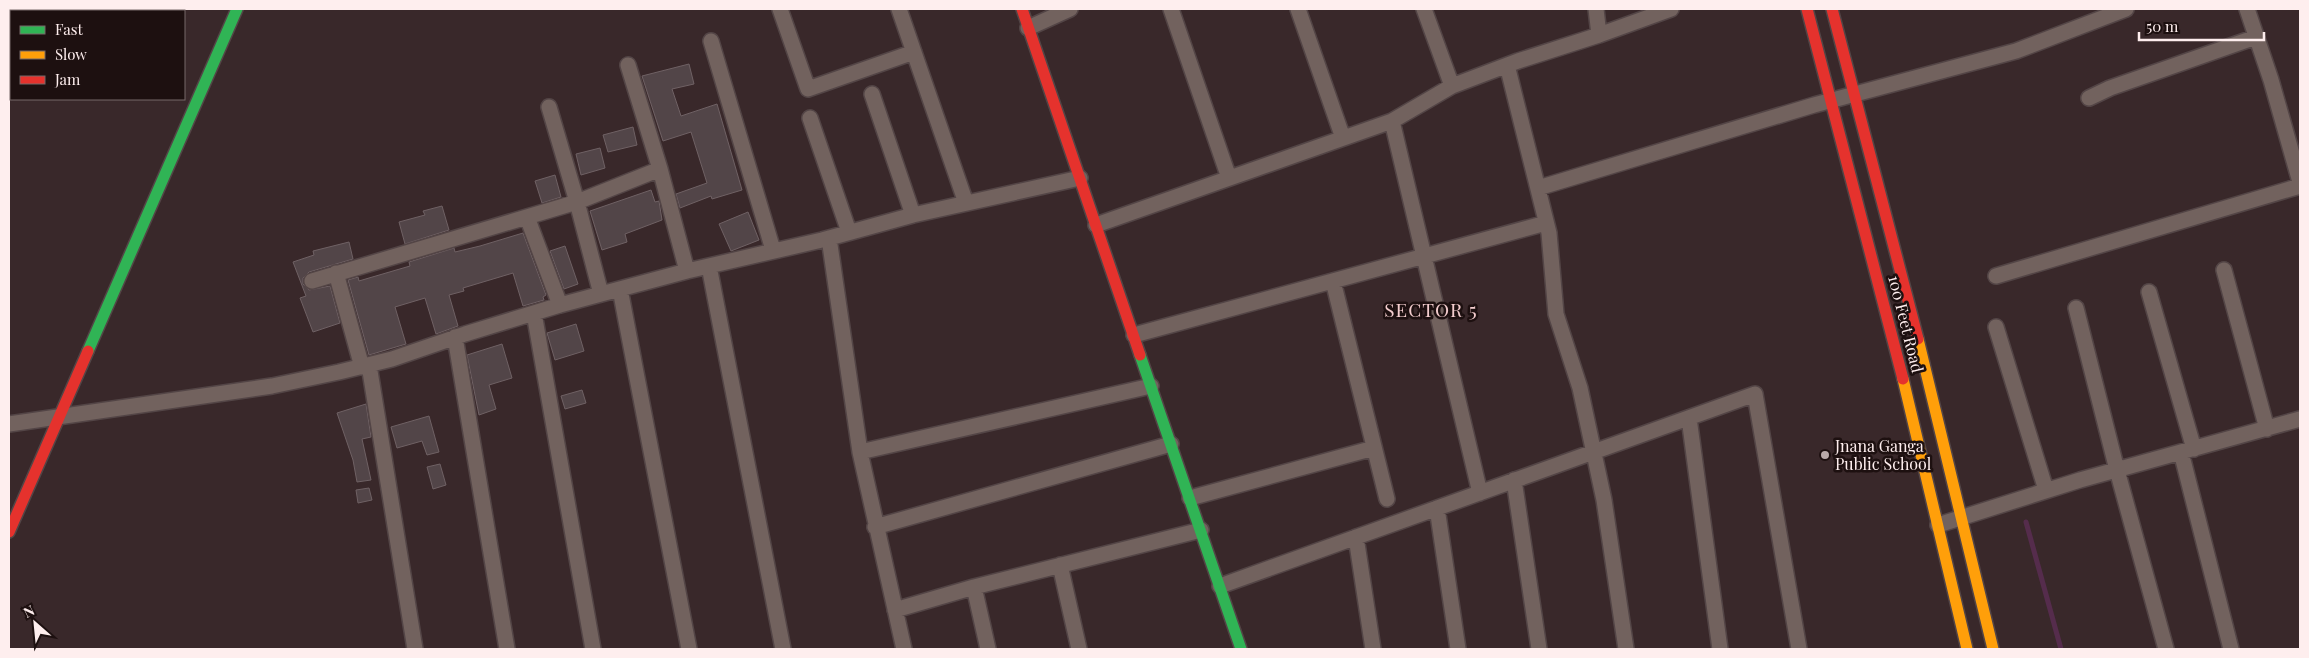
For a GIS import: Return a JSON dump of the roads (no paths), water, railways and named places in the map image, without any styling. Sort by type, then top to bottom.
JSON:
[{"type":"main road","points":[[9,532],[237,9]]},
{"type":"main road","points":[[1022,9],[1241,649]]},
{"type":"main road","name":"100 Feet Road","points":[[1806,9],[1894,343],[1967,649]]},
{"type":"main road","name":"100 Feet Road","points":[[1832,9],[1918,337],[1993,649]]},
{"type":"street","points":[[780,9],[808,89],[914,52]]},
{"type":"street","points":[[899,9],[966,204]]},
{"type":"street","points":[[1028,28],[1070,9]]},
{"type":"street","points":[[1171,9],[1229,178]]},
{"type":"street","points":[[1298,9],[1343,138]]},
{"type":"street","points":[[1424,9],[1452,86]]},
{"type":"street","points":[[1596,9],[1599,35]]},
{"type":"street","points":[[1096,225],[1392,121],[1452,86],[1507,65],[1671,9]]},
{"type":"street","points":[[1538,188],[1830,100],[2016,50],[2126,9]]},
{"type":"street","points":[[1996,276],[2300,179],[2247,9]]},
{"type":"street","points":[[2089,98],[2110,88],[2256,38]]},
{"type":"street","points":[[711,41],[773,250]]},
{"type":"street","points":[[628,65],[660,169],[688,271]]},
{"type":"street","points":[[1507,65],[1546,223],[1556,314],[1580,388],[1604,500],[1626,649]]},
{"type":"street","points":[[872,94],[913,215]]},
{"type":"street","points":[[549,107],[577,202],[601,294]]},
{"type":"street","points":[[810,118],[849,232]]},
{"type":"street","points":[[1392,121],[1480,493]]},
{"type":"street","points":[[312,281],[577,202],[660,169]]},
{"type":"street","points":[[9,424],[272,386],[365,366],[560,305],[688,271],[828,238],[913,215],[1080,178]]},
{"type":"street","points":[[527,217],[560,305]]},
{"type":"street","points":[[1134,335],[1546,223]]},
{"type":"street","points":[[828,238],[860,452],[875,527],[904,649]]},
{"type":"street","points":[[709,266],[783,649]]},
{"type":"street","points":[[2224,270],[2267,428]]},
{"type":"street","points":[[336,273],[365,366],[415,649]]},
{"type":"street","points":[[1333,281],[1387,499]]},
{"type":"street","points":[[620,289],[689,649]]},
{"type":"street","points":[[2149,292],[2187,450],[2231,649]]},
{"type":"street","points":[[2076,308],[2117,470],[2166,649]]},
{"type":"street","points":[[534,313],[593,649]]},
{"type":"street","points":[[1996,327],[2046,490]]},
{"type":"street","points":[[455,337],[507,649]]},
{"type":"street","points":[[860,452],[1152,386]]},
{"type":"street","points":[[1220,586],[1755,394],[1799,649]]},
{"type":"street","points":[[1689,418],[1720,649]]},
{"type":"street","points":[[1938,524],[2046,490],[2300,419]]},
{"type":"street","points":[[875,527],[1171,444]]},
{"type":"street","points":[[1190,498],[1374,448]]},
{"type":"street","points":[[1514,480],[1539,649]]},
{"type":"street","points":[[1437,508],[1458,649]]},
{"type":"street","points":[[895,610],[974,587],[1200,530]]},
{"type":"street","points":[[1356,537],[1373,649]]},
{"type":"street","points":[[1060,565],[1079,649]]},
{"type":"street","points":[[974,587],[988,649]]},
{"type":"waterway","points":[[2026,522],[2061,649]]},
{"type":"place","name":"Jnana Ganga Public School","points":[[1825,455]]},
{"type":"district","name":"SECTOR 5","points":[[1431,310]]}]
